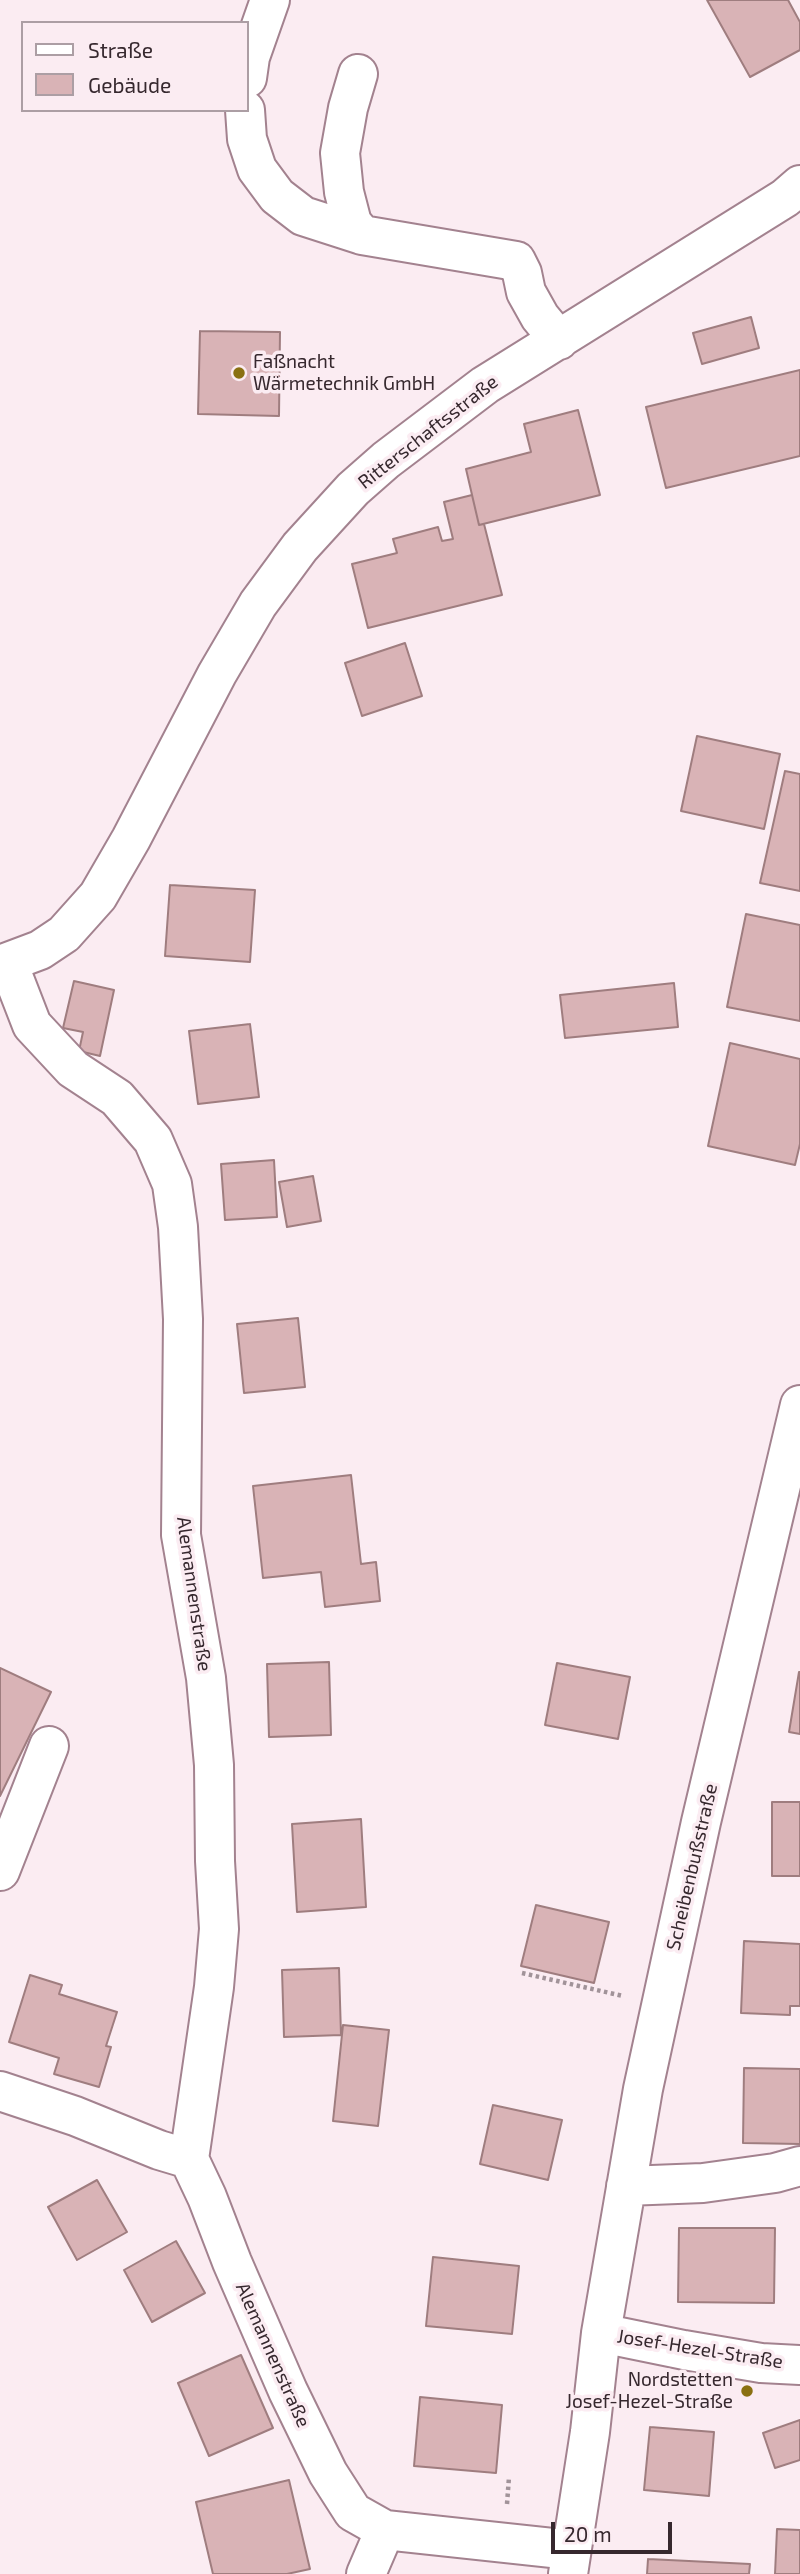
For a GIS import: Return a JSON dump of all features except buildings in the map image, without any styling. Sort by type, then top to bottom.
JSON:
[{"type":"street","points":[[248,71],[250,57],[270,0]]},
{"type":"street","points":[[358,74],[348,108],[340,153],[344,192],[352,223],[362,235]]},
{"type":"street","points":[[245,112],[247,139],[257,169],[277,197],[303,216],[362,235],[516,261],[526,292],[535,309],[559,340]]},
{"type":"street","name":"Ritterschaftsstraße","points":[[4,964],[40,950],[64,934],[98,896],[258,604],[309,538],[353,489],[386,460],[485,385],[785,198],[800,186]]},
{"type":"street","name":"Alemannenstraße","points":[[4,964],[32,1024],[72,1069],[117,1098],[153,1140],[172,1184],[178,1227],[183,1319],[181,1535],[206,1678],[215,1765],[215,1861],[219,1929],[214,1987],[189,2159],[288,2391],[328,2473],[353,2512],[385,2530],[570,2562]]},
{"type":"street","name":"Scheibenbußstraße","points":[[570,2562],[590,2432],[601,2333],[643,2088],[701,1822],[800,1405]]},
{"type":"street","points":[[0,1871],[49,1745]]},
{"type":"street","points":[[0,2091],[189,2159]]},
{"type":"street","points":[[626,2186],[703,2183],[775,2173],[800,2166]]},
{"type":"street","name":"Josef-Hezel-Straße","points":[[601,2333],[761,2363],[800,2365]]},
{"type":"street","points":[[366,2574],[385,2530]]},
{"type":"path","points":[[522,1973],[661,2005]]},
{"type":"place","name":"Faßnacht Wärmetechnik GmbH","points":[[239,373]]},
{"type":"place","name":"Nordstetten Josef-Hezel-Straße","points":[[747,2391]]}]
